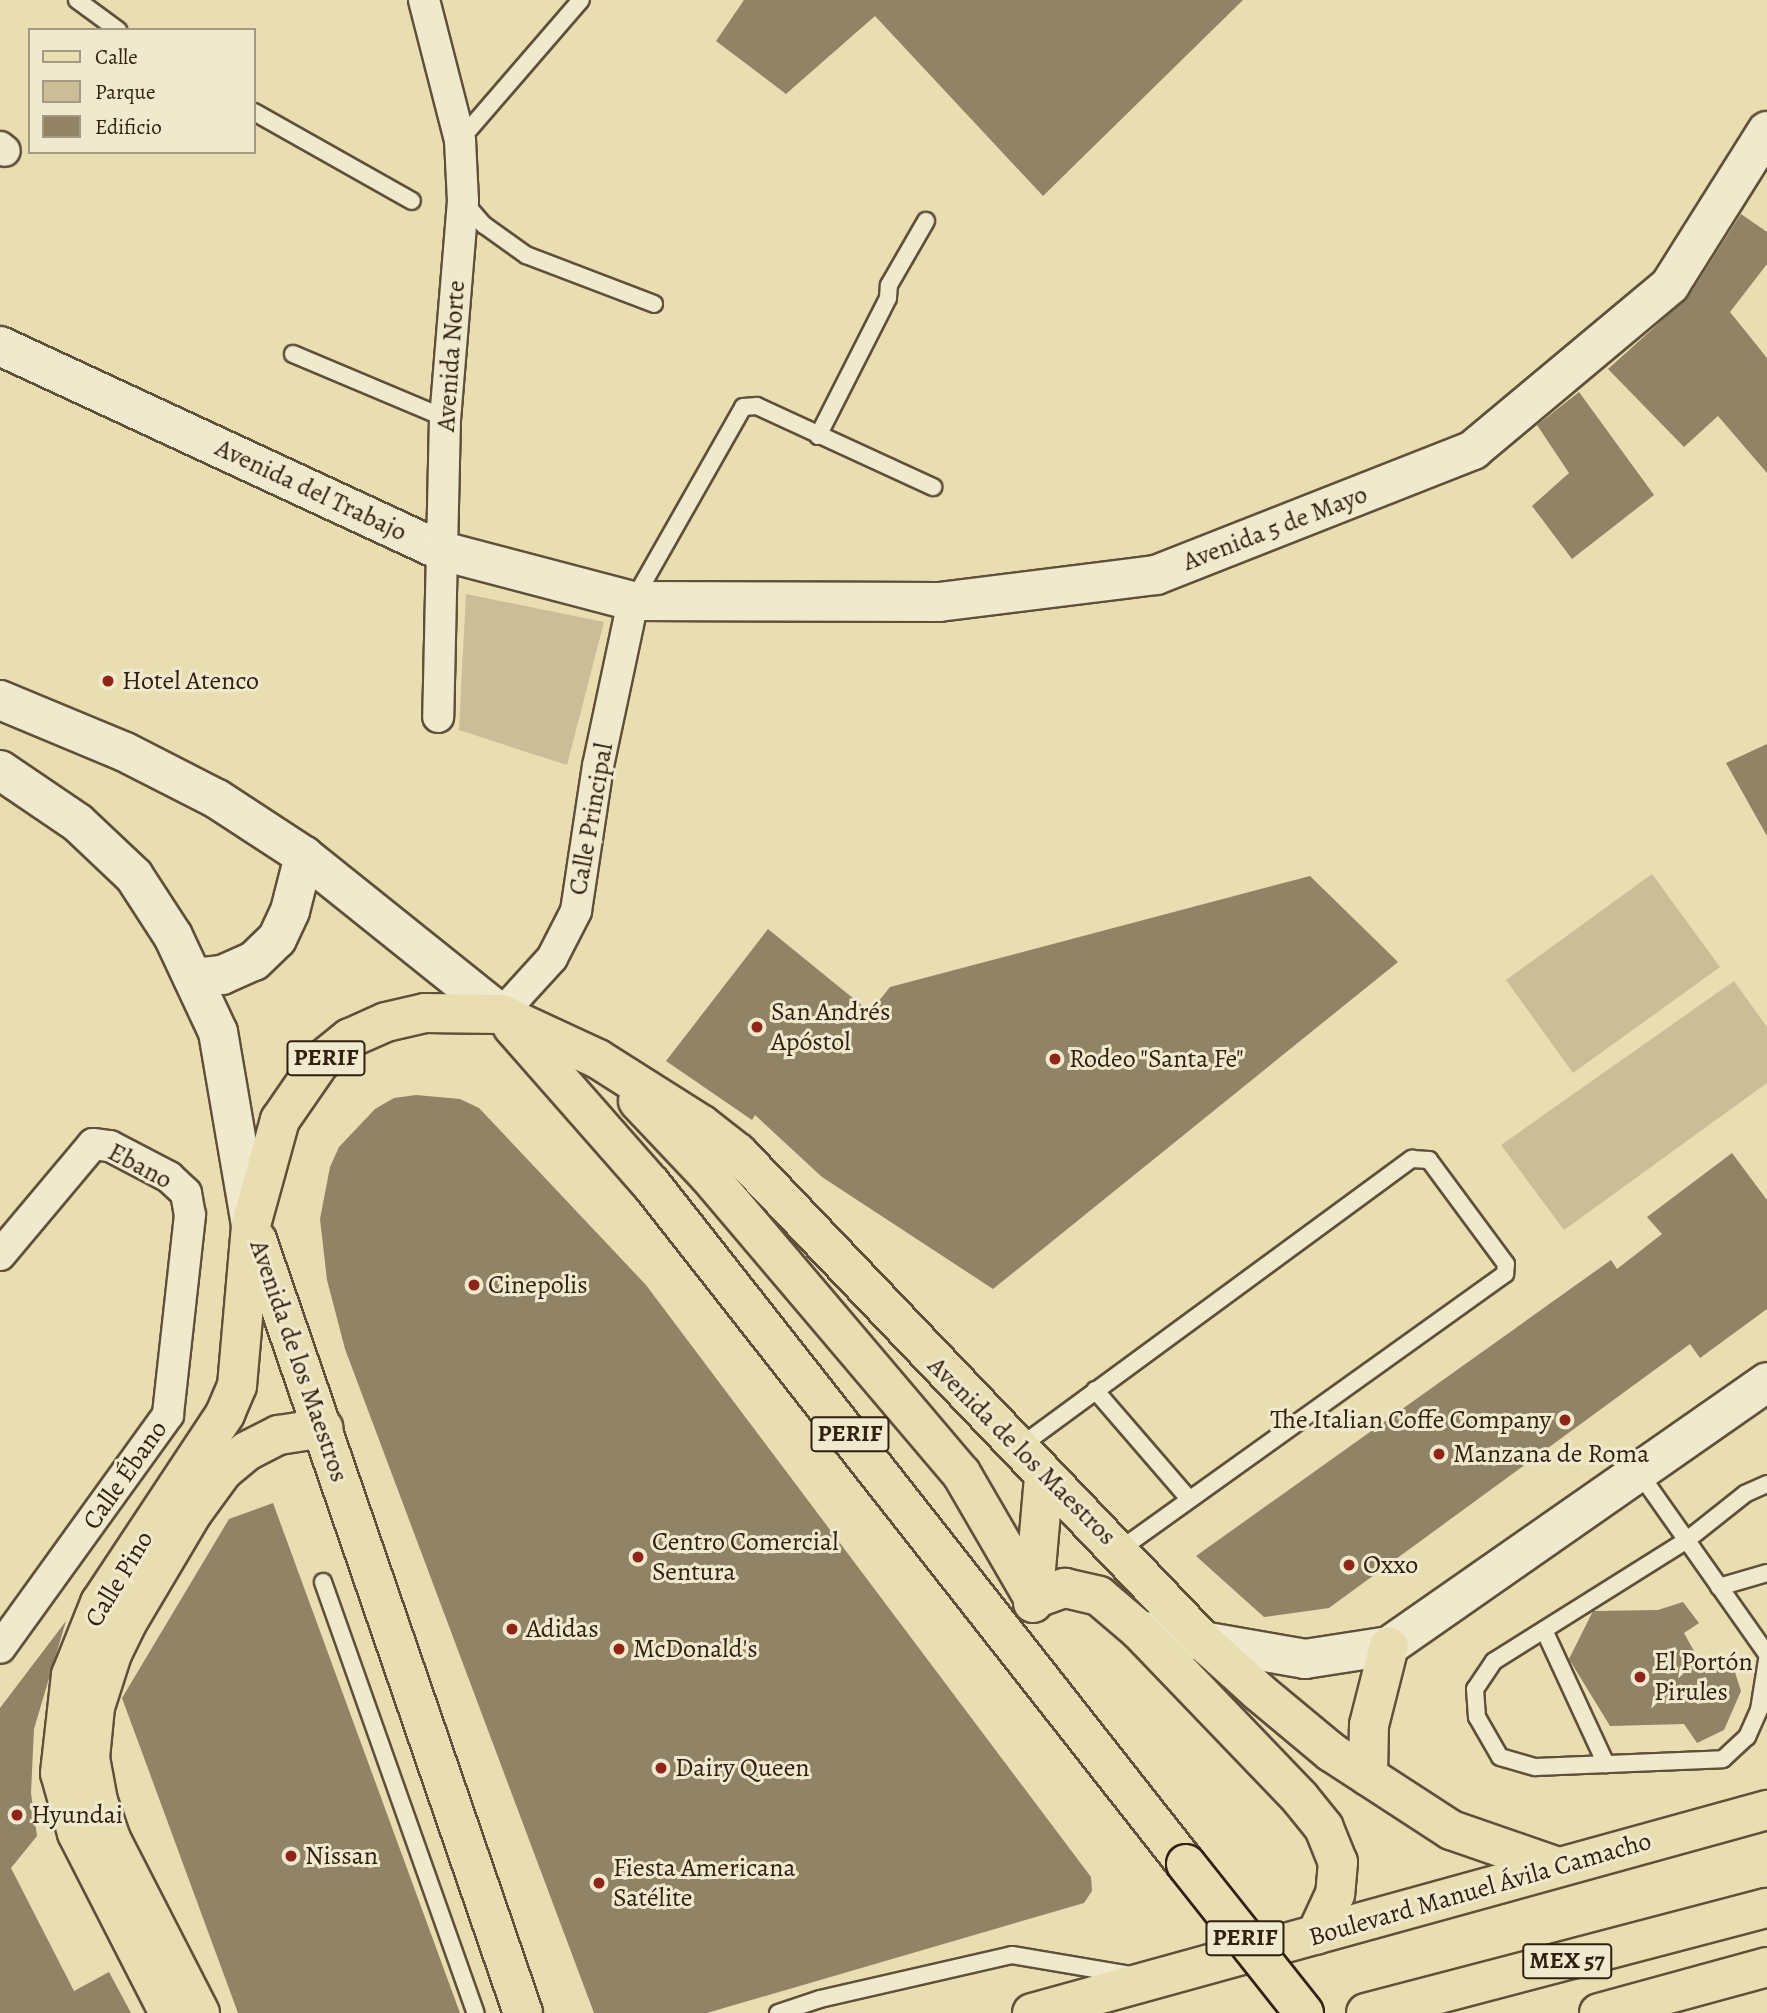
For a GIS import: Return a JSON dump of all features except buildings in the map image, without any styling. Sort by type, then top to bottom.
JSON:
[{"type":"main road","name":"PERIF","points":[[251,1225],[280,1120],[320,1062],[350,1038],[386,1022],[425,1013],[501,1014]]},
{"type":"main road","name":"Avenida de los Maestros","points":[[501,1014],[598,1059],[702,1125],[738,1153],[1044,1476],[1121,1550],[1207,1645],[1331,1752],[1451,1830],[1558,1867]]},
{"type":"main road","name":"Avenida de los Maestros","points":[[501,1014],[651,1184],[1028,1659],[1304,2013]]},
{"type":"main road","points":[[598,1059],[708,1175],[961,1473],[1034,1599]]},
{"type":"main road","name":"Avenida de los Maestros","points":[[251,1225],[523,2013]]},
{"type":"main road","name":"Calle Pino","points":[[169,2013],[77,1833],[60,1773],[63,1718],[71,1675],[100,1603],[225,1415],[237,1386],[251,1225]]},
{"type":"main road","name":"Calle Pino","points":[[200,2013],[111,1839],[98,1801],[90,1758],[95,1707],[111,1654],[127,1623],[193,1512],[223,1471],[247,1451],[279,1435],[323,1429]]},
{"type":"main road","points":[[1028,1659],[1044,1476]]},
{"type":"main road","points":[[1034,1599],[1065,1588],[1082,1588],[1099,1595],[1139,1630],[1324,1828],[1338,1862],[1335,1894],[1316,1935]]},
{"type":"main road","points":[[1368,1776],[1368,1726],[1390,1646]]},
{"type":"main road","name":"Boulevard Manuel Ávila Camacho","points":[[1032,2013],[1558,1867],[1765,1804]]},
{"type":"main road","name":"MEX 57","points":[[1366,2013],[1767,1908]]},
{"type":"main road","name":"MEX 57","points":[[1599,2013],[1767,1967]]},
{"type":"street","name":"Avenida Norte","points":[[424,0],[460,140],[463,201],[445,418],[438,717]]},
{"type":"street","name":"Avenida 5 de Mayo","points":[[634,601],[939,602],[1156,575],[1473,450],[1670,285],[1767,131]]},
{"type":"street","name":"Avenida del Trabajo","points":[[0,346],[442,551],[634,601]]},
{"type":"street","name":"Calle Principal","points":[[501,1014],[552,958],[576,911],[598,766],[634,601]]},
{"type":"street","name":"Avenida de los Maestros","points":[[0,700],[125,752],[217,799],[304,856],[501,1014]]},
{"type":"street","name":"Avenida de los Maestros","points":[[0,770],[78,823],[134,876],[173,936],[218,1032],[229,1077],[251,1225]]},
{"type":"street","points":[[192,978],[222,975],[254,961],[277,939],[290,911],[304,856]]},
{"type":"street","name":"Ebano","points":[[0,1255],[93,1144],[110,1146],[157,1170],[186,1193]]},
{"type":"street","name":"Calle Ébano","points":[[0,1647],[168,1415],[190,1215],[186,1193]]},
{"type":"street","points":[[1139,1630],[1207,1645],[1305,1659],[1390,1646],[1640,1474],[1767,1381]]},
{"type":"lane","points":[[77,0],[115,28]]},
{"type":"lane","points":[[460,140],[581,0]]},
{"type":"lane","points":[[256,114],[412,201]]},
{"type":"lane","points":[[463,201],[484,225],[526,255],[654,304]]},
{"type":"lane","points":[[818,436],[888,298],[889,285],[926,221]]},
{"type":"lane","points":[[293,354],[445,418]]},
{"type":"lane","points":[[634,601],[743,407],[757,406],[933,487]]},
{"type":"lane","points":[[1018,1448],[1412,1159],[1429,1160],[1506,1264],[1506,1275],[1121,1550]]},
{"type":"lane","points":[[1095,1390],[1189,1500]]},
{"type":"lane","points":[[1640,1474],[1767,1654]]},
{"type":"lane","points":[[1767,1484],[1745,1494],[1687,1540],[1494,1661],[1475,1689],[1477,1717],[1500,1757],[1536,1767],[1723,1759],[1747,1737],[1759,1710],[1767,1660]]},
{"type":"lane","points":[[1719,1587],[1767,1573]]},
{"type":"lane","points":[[323,1582],[476,2013]]},
{"type":"lane","points":[[1544,1630],[1606,1764]]},
{"type":"lane","points":[[778,2013],[820,1999],[1012,1955],[1153,1980]]},
{"type":"green space","points":[[466,594],[604,622],[567,765],[459,730]]},
{"type":"green space","points":[[1652,874],[1720,967],[1573,1073],[1506,980]]},
{"type":"green space","points":[[1734,981],[1767,1027],[1767,1083],[1564,1230],[1501,1145]]},
{"type":"place","name":"Hotel Atenco","points":[[108,681]]},
{"type":"place","name":"San Andrés Apóstol","points":[[757,1027]]},
{"type":"place","name":"Rodeo \"Santa Fe\"","points":[[1055,1059]]},
{"type":"place","name":"Cinepolis","points":[[474,1285]]},
{"type":"place","name":"The Italian Coffe Company","points":[[1565,1420]]},
{"type":"place","name":"Manzana de Roma","points":[[1439,1454]]},
{"type":"place","name":"Centro Comercial Sentura","points":[[638,1557]]},
{"type":"place","name":"Oxxo","points":[[1349,1565]]},
{"type":"place","name":"Adidas","points":[[512,1629]]},
{"type":"place","name":"McDonald's","points":[[619,1649]]},
{"type":"place","name":"El Portón Pirules","points":[[1640,1677]]},
{"type":"place","name":"Dairy Queen","points":[[661,1768]]},
{"type":"place","name":"Hyundai","points":[[17,1815]]},
{"type":"place","name":"Nissan","points":[[291,1856]]},
{"type":"place","name":"Fiesta Americana Satélite","points":[[599,1883]]}]
